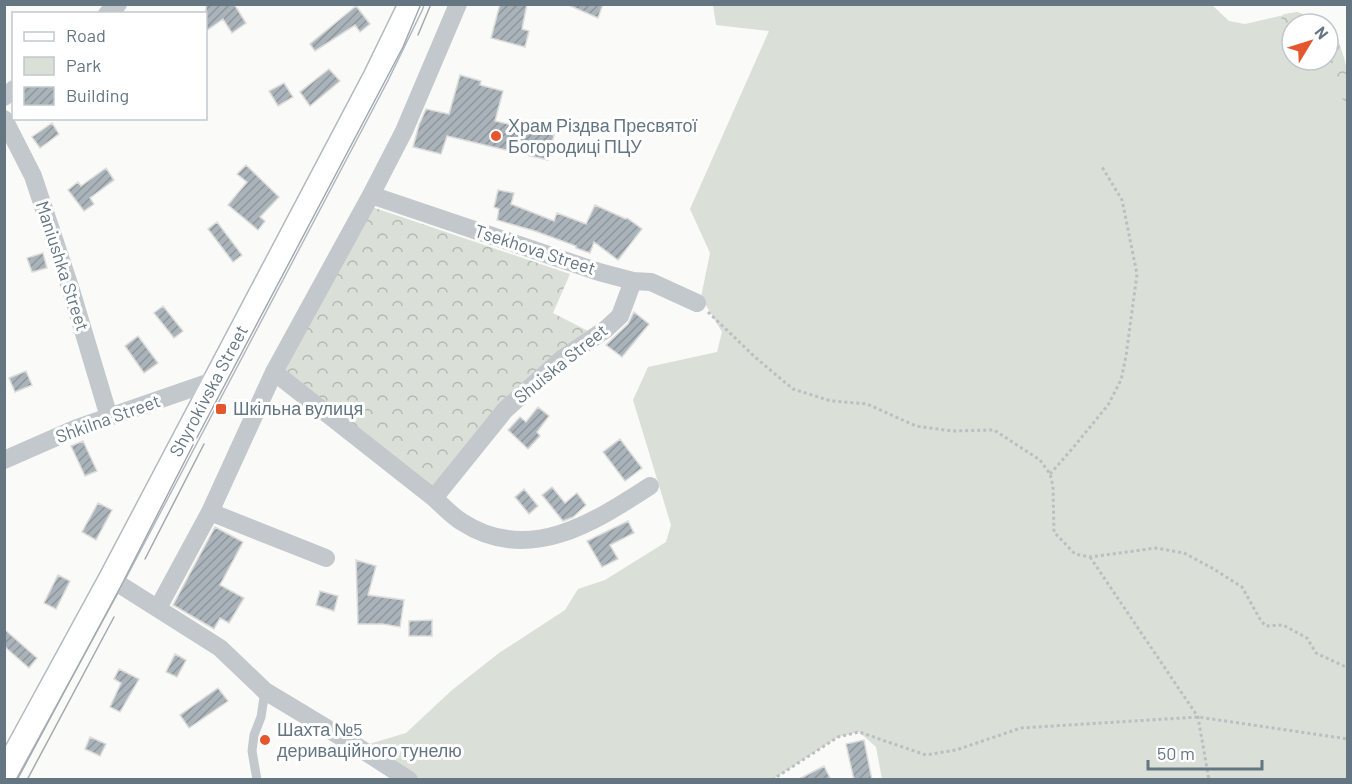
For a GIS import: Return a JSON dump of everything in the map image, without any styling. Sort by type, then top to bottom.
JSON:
[{"type":"main road","name":"Shyrokivska Street","points":[[4,775],[11,755],[111,579],[213,381],[380,68],[411,4]]},
{"type":"street","points":[[158,608],[210,512],[274,372],[404,131],[458,4]]},
{"type":"street","name":"Maniushka Street","points":[[4,119],[33,176],[71,290],[109,417]]},
{"type":"street","name":"Tsekhova Street","points":[[371,195],[599,272],[633,281],[651,282],[698,303]]},
{"type":"street","name":"Shuiska Street","points":[[434,498],[506,410],[562,359],[606,329],[620,316],[633,281]]},
{"type":"street","points":[[274,372],[434,498],[460,522],[482,533],[503,539],[530,540],[578,529],[606,515],[650,486]]},
{"type":"street","name":"Shkilna Street","points":[[4,460],[77,428],[213,381]]},
{"type":"street","points":[[210,512],[326,558]]},
{"type":"street","points":[[111,579],[220,648],[265,692],[409,780]]},
{"type":"lane","points":[[257,780],[252,751],[265,692]]},
{"type":"path","points":[[1050,474],[1108,405],[1121,380],[1126,356],[1137,274],[1122,200],[1102,167]]},
{"type":"path","points":[[698,303],[756,358],[793,389],[831,400],[867,404],[916,426],[952,431],[994,430],[1040,460],[1050,474],[1053,486],[1054,532],[1075,554],[1090,557],[1156,548],[1184,553],[1242,587],[1266,626],[1283,625],[1307,638],[1316,652],[1347,668]]},
{"type":"path","points":[[1090,557],[1198,717],[1209,780]]},
{"type":"path","points":[[772,780],[838,736],[859,732],[926,755],[956,750],[1021,728],[1198,717],[1347,739]]},
{"type":"green space","points":[[713,5],[1212,5],[1229,21],[1245,24],[1280,16],[1280,72],[1340,72],[1340,46],[1348,72],[1347,779],[882,779],[876,747],[859,732],[838,737],[772,780],[409,779],[359,747],[406,733],[452,690],[499,653],[565,610],[578,589],[605,580],[666,542],[671,525],[633,400],[648,367],[717,352],[722,332],[701,297],[710,253],[690,209],[769,31],[716,25]]},
{"type":"green space","points":[[1340,46],[1347,75],[1347,105],[1332,84],[1316,72],[1340,72]]},
{"type":"green space","points":[[372,207],[570,274],[553,313],[592,333],[432,490],[280,370]]},
{"type":"building","points":[[206,4],[234,4],[246,23],[232,33],[223,19],[207,30]]},
{"type":"building","points":[[500,4],[527,4],[522,29],[529,31],[525,47],[491,38]]},
{"type":"building","points":[[566,4],[603,4],[598,18]]},
{"type":"building","points":[[356,6],[370,24],[360,32],[355,25],[315,51],[310,44]]},
{"type":"building","points":[[329,69],[340,81],[310,106],[300,92]]},
{"type":"building","points":[[460,75],[481,81],[480,85],[503,91],[495,121],[554,135],[548,160],[447,136],[441,154],[413,147],[426,109],[449,114]]},
{"type":"building","points":[[284,83],[293,97],[278,106],[269,91]]},
{"type":"building","points":[[52,123],[59,134],[40,148],[32,137]]},
{"type":"building","points":[[246,165],[279,197],[260,217],[265,221],[258,230],[228,205],[247,182],[237,174]]},
{"type":"building","points":[[106,168],[114,180],[90,198],[94,204],[84,211],[68,190],[78,182],[81,186]]},
{"type":"building","points":[[498,190],[514,193],[511,204],[554,221],[557,213],[586,224],[595,205],[627,218],[642,229],[618,260],[594,242],[590,253],[535,231],[497,220],[499,209],[494,207]]},
{"type":"building","points":[[217,222],[242,255],[233,262],[208,229]]},
{"type":"building","points":[[43,253],[47,268],[32,272],[27,258]]},
{"type":"building","points":[[163,306],[183,331],[174,338],[154,313]]},
{"type":"building","points":[[634,312],[649,324],[622,357],[606,345],[628,324]]},
{"type":"building","points":[[138,336],[158,363],[144,373],[125,346]]},
{"type":"building","points":[[26,371],[32,385],[15,392],[9,378]]},
{"type":"building","points":[[538,407],[549,416],[537,432],[540,436],[528,449],[508,430],[520,417],[526,422]]},
{"type":"building","points":[[620,439],[642,468],[625,481],[603,452]]},
{"type":"building","points":[[83,441],[97,471],[85,476],[71,446]]},
{"type":"building","points":[[552,487],[565,503],[577,493],[586,505],[573,517],[563,521],[542,495]]},
{"type":"building","points":[[524,489],[538,506],[529,514],[515,497]]},
{"type":"building","points":[[98,503],[112,510],[96,540],[82,532]]},
{"type":"building","points":[[628,521],[634,533],[610,545],[618,559],[602,567],[587,541]]},
{"type":"building","points":[[215,527],[243,542],[220,585],[244,598],[229,623],[220,618],[214,629],[173,605]]},
{"type":"building","points":[[356,560],[376,566],[368,595],[404,600],[400,627],[358,624]]},
{"type":"building","points":[[58,575],[70,581],[56,609],[44,603]]},
{"type":"building","points":[[320,591],[338,596],[334,611],[316,605]]},
{"type":"building","points":[[432,620],[432,636],[409,636],[409,621]]},
{"type":"building","points":[[4,629],[37,658],[29,668],[4,646]]},
{"type":"building","points":[[175,654],[186,660],[177,677],[166,672]]},
{"type":"building","points":[[119,669],[139,679],[120,712],[110,707],[121,683],[114,679]]},
{"type":"building","points":[[218,688],[228,701],[189,728],[180,715]]},
{"type":"building","points":[[90,737],[106,744],[100,756],[85,749]]},
{"type":"building","points":[[864,740],[872,780],[854,780],[846,744]]},
{"type":"building","points":[[824,766],[831,780],[797,780]]},
{"type":"tram line","points":[[17,780],[403,47],[421,4]]},
{"type":"tram line","points":[[418,35],[431,4]]},
{"type":"tram line","points":[[145,559],[204,444]]},
{"type":"tram line","points":[[27,780],[114,617]]},
{"type":"place","name":"Храм Різдва Пресвятої Богородиці ПЦУ","points":[[496,136]]},
{"type":"place","name":"Шкільна вулиця","points":[[221,409]]},
{"type":"place","name":"Шахта №5 дериваційного тунелю","points":[[265,740]]}]
